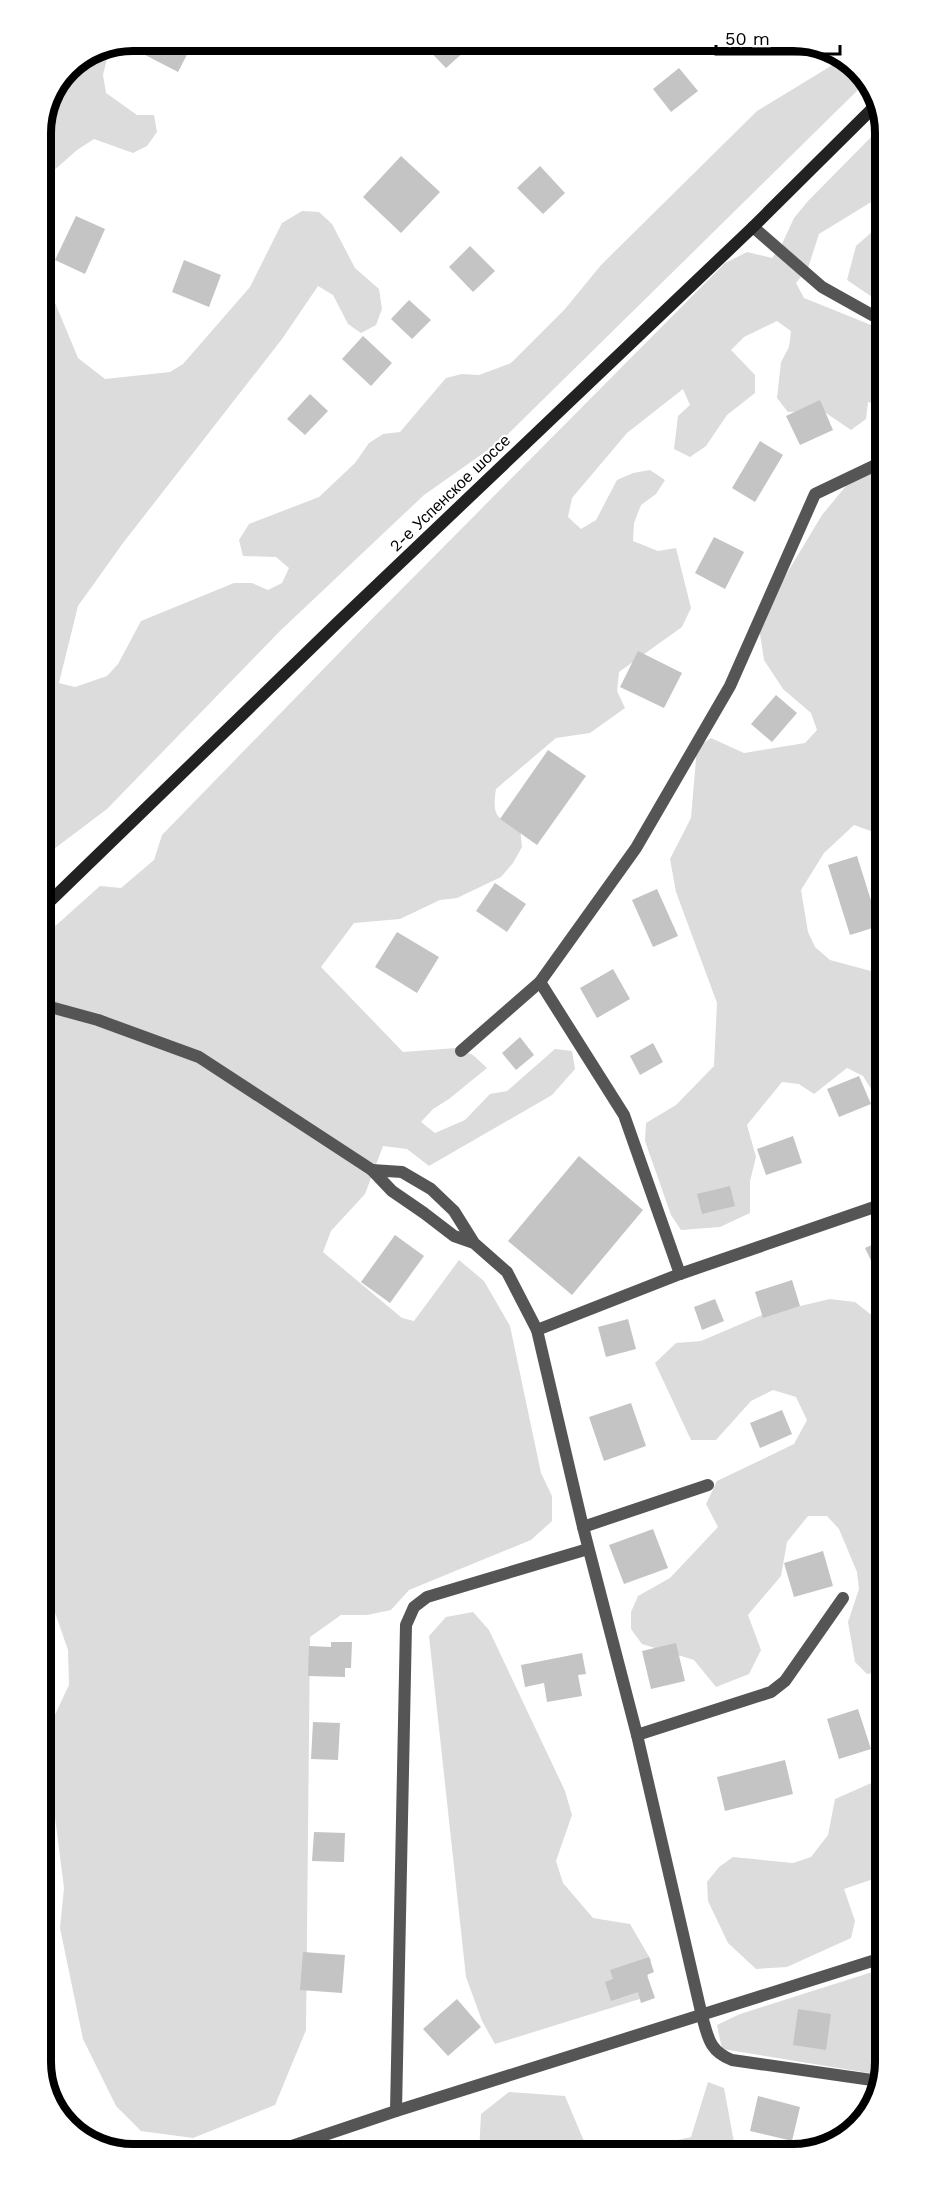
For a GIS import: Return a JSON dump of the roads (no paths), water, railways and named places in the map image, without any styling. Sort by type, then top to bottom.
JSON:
[{"type":"main road","name":"2-е Успенское шоссе","points":[[51,900],[336,624],[753,227],[871,109]]},
{"type":"street","points":[[753,227],[822,287],[875,317]]},
{"type":"street","points":[[462,1051],[540,982],[636,848],[730,686],[815,494],[875,465]]},
{"type":"street","points":[[540,982],[624,1115],[680,1274]]},
{"type":"street","points":[[51,1007],[98,1020],[199,1057],[372,1170],[392,1191],[454,1236],[474,1243]]},
{"type":"street","points":[[372,1170],[402,1172],[432,1189],[454,1211],[474,1243],[507,1272],[537,1330],[588,1549],[638,1735],[702,2016],[711,2044],[720,2055],[726,2057],[873,2080]]},
{"type":"street","points":[[537,1330],[680,1274],[875,1207]]},
{"type":"street","points":[[583,1527],[708,1485]]},
{"type":"street","points":[[396,2111],[406,1625],[414,1607],[427,1597],[588,1549]]},
{"type":"street","points":[[638,1735],[771,1692],[785,1681],[843,1598]]},
{"type":"street","points":[[298,2144],[875,1960]]}]
